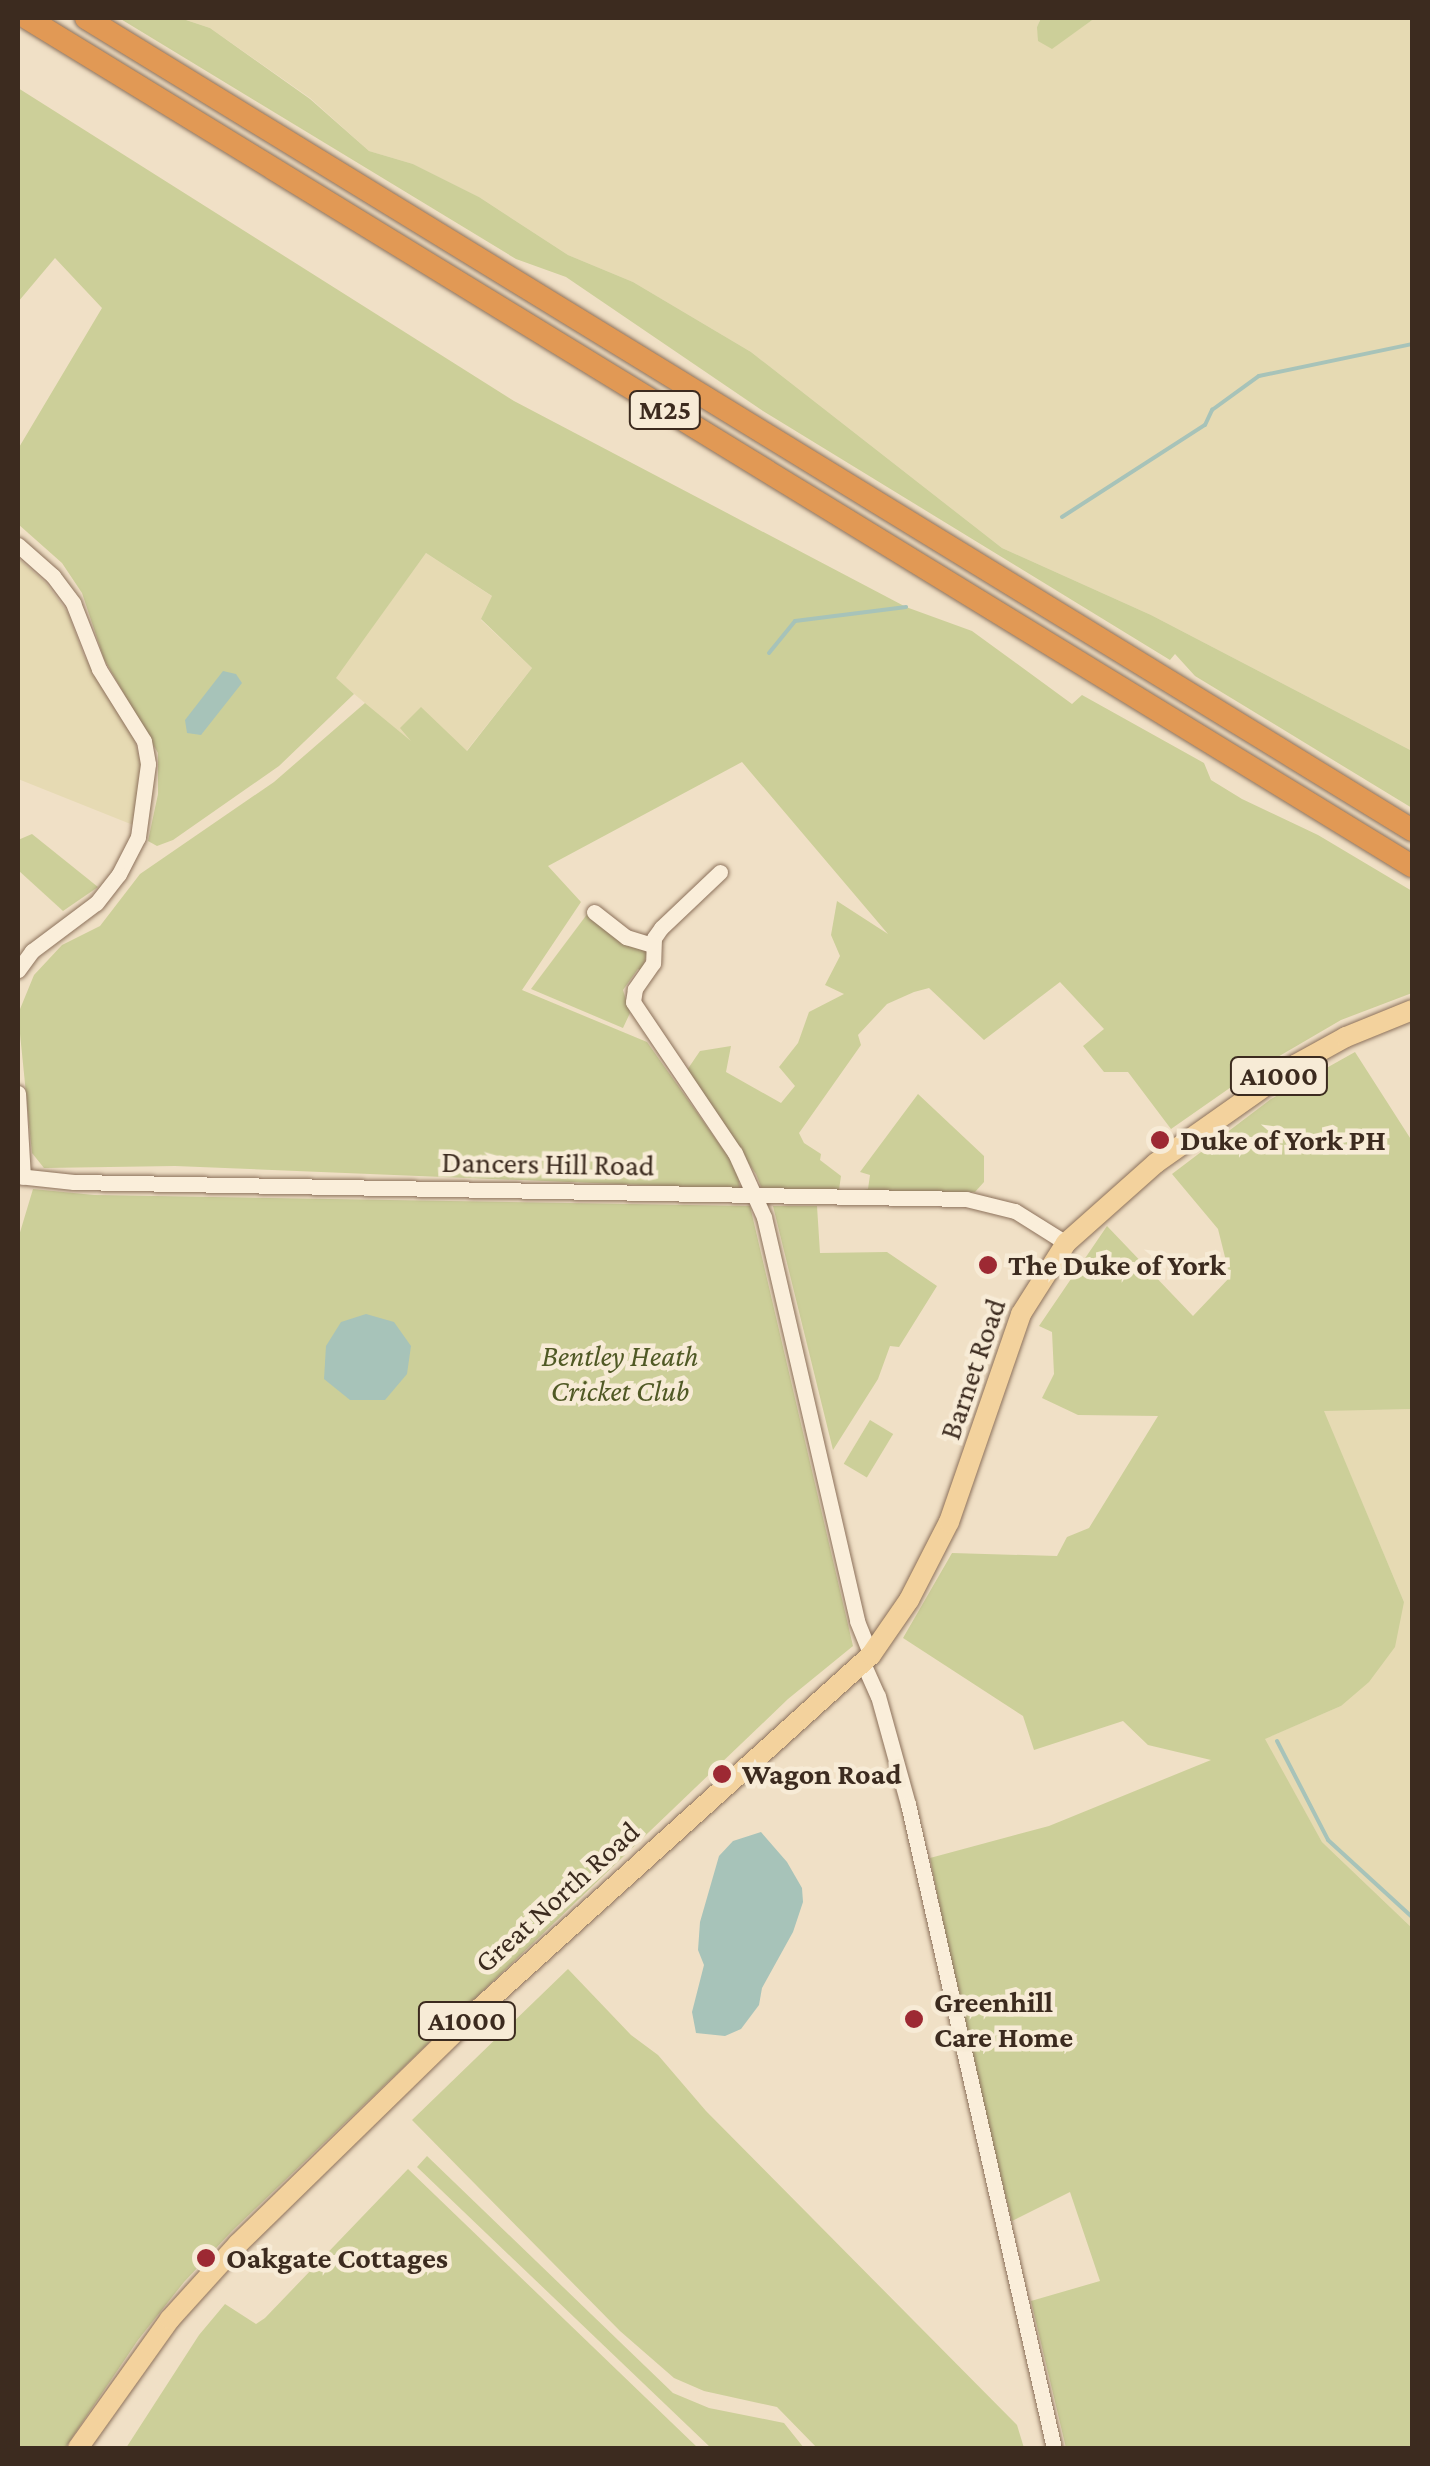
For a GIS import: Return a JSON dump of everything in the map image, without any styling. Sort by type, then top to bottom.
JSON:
[{"type":"highway","name":"M25","points":[[26,18],[1412,866]]},
{"type":"highway","name":"M25","points":[[86,18],[1412,830]]},
{"type":"main road","name":"Barnet Road","points":[[891,1627],[955,1508],[1021,1314],[1046,1268],[1066,1243],[1156,1163],[1295,1065],[1346,1037],[1412,1010]]},
{"type":"main road","name":"Great North Road","points":[[78,2448],[170,2319],[238,2244],[479,2010],[867,1659],[891,1627]]},
{"type":"street","points":[[18,545],[53,576],[73,603],[99,669],[144,741],[148,764],[138,837],[119,874],[96,903],[32,951],[18,970]]},
{"type":"street","points":[[720,872],[661,928],[653,946],[653,963],[632,996],[636,1008],[735,1153],[755,1196],[795,1339],[857,1621],[908,1804],[1054,2448]]},
{"type":"street","points":[[594,912],[626,936],[653,946]]},
{"type":"street","points":[[18,1093],[20,1177]]},
{"type":"street","name":"Dancers Hill Road","points":[[20,1177],[985,1201],[1014,1211],[1066,1243]]},
{"type":"shaded area","points":[[180,18],[1041,18],[1037,27],[1052,48],[1095,18],[1412,18],[1412,751],[1151,615],[1002,548],[751,352],[633,282],[568,255],[479,197],[413,164],[369,151],[310,98],[210,28]]},
{"type":"shaded area","points":[[426,553],[493,597],[481,620],[532,668],[449,773],[335,678]]},
{"type":"shaded area","points":[[18,558],[46,583],[68,613],[84,656],[134,739],[141,764],[133,825],[18,779]]},
{"type":"shaded area","points":[[1412,1409],[1412,1928],[1322,1842],[1264,1739],[1341,1706],[1404,1602],[1323,1410]]},
{"type":"green space","points":[[119,18],[180,18],[210,28],[310,99],[369,151],[413,164],[479,197],[568,255],[633,282],[751,352],[1002,548],[1151,615],[1412,751],[1412,808],[1195,676],[1175,654],[1170,660],[763,411],[566,277],[516,259]]},
{"type":"green space","points":[[1041,18],[1095,18],[1052,49],[1038,41]]},
{"type":"green space","points":[[18,88],[514,401],[906,607],[972,631],[1072,704],[1082,695],[1204,763],[1211,780],[1242,799],[1318,835],[1412,891],[1412,993],[1341,1020],[1257,1069],[1171,1129],[1128,1072],[1104,1072],[1083,1046],[1104,1029],[1060,982],[984,1040],[929,988],[914,992],[887,1004],[858,1035],[861,1045],[799,1133],[804,1143],[821,1154],[820,1160],[841,1176],[839,1190],[762,1189],[756,1174],[685,1073],[700,1051],[731,1046],[726,1072],[781,1103],[795,1086],[779,1067],[798,1043],[809,1012],[844,994],[825,985],[840,956],[831,935],[837,901],[888,934],[742,762],[548,866],[581,902],[522,990],[647,1042],[737,1169],[740,1189],[175,1166],[44,1168],[32,1153],[18,1014],[34,975],[62,945],[100,926],[140,874],[274,782],[365,703],[411,741],[400,728],[421,707],[467,751],[532,668],[481,619],[492,596],[426,553],[336,678],[354,694],[279,766],[173,840],[157,846],[148,841],[158,794],[158,753],[104,659],[82,593],[62,563],[18,524],[18,449],[102,308],[55,258],[18,302]]},
{"type":"green space","points":[[32,834],[98,887],[63,911],[18,870],[18,840]]},
{"type":"green space","points":[[588,913],[647,953],[642,971],[638,969],[623,990],[630,1013],[623,1028],[531,989]]},
{"type":"green space","points":[[1355,1052],[1412,1141],[1412,1409],[1324,1411],[1404,1602],[1395,1647],[1369,1682],[1341,1706],[1265,1739],[1322,1842],[1412,1928],[1412,2448],[1066,2448],[1031,2301],[1100,2281],[1070,2192],[1012,2221],[969,2052],[930,1858],[1049,1826],[1211,1760],[1148,1745],[1123,1721],[1034,1750],[1023,1716],[903,1638],[952,1553],[1057,1556],[1067,1537],[1089,1528],[1158,1416],[1078,1415],[1042,1398],[1054,1374],[1052,1332],[1039,1326],[1107,1226],[1193,1316],[1230,1277],[1218,1229],[1172,1174],[1271,1099]]},
{"type":"green space","points":[[918,1094],[984,1156],[984,1182],[975,1192],[854,1192],[868,1189],[870,1175],[860,1172]]},
{"type":"green space","name":"Bentley Heath Cricket Club","points":[[33,1189],[94,1195],[750,1206],[853,1646],[788,1699],[232,2231],[184,2282],[138,2340],[65,2448],[18,2448],[18,1239]]},
{"type":"green space","points":[[773,1206],[817,1206],[820,1253],[887,1252],[937,1286],[899,1347],[890,1346],[878,1379],[833,1450]]},
{"type":"green space","points":[[870,1420],[893,1434],[867,1478],[844,1464]]},
{"type":"green space","points":[[568,1969],[631,2035],[658,2055],[706,2111],[1017,2425],[1024,2448],[817,2448],[777,2407],[704,2391],[674,2378],[620,2331],[412,2120]]},
{"type":"green space","points":[[427,2156],[673,2393],[709,2408],[784,2423],[804,2448],[711,2448],[417,2167]]},
{"type":"green space","points":[[408,2169],[698,2448],[126,2448],[199,2335],[225,2304],[256,2324],[265,2318]]},
{"type":"water","points":[[223,671],[236,674],[242,683],[201,735],[187,733],[185,720]]},
{"type":"water","points":[[366,1314],[394,1322],[411,1346],[407,1374],[385,1400],[350,1400],[324,1379],[326,1346],[341,1322]]},
{"type":"water","points":[[761,1832],[787,1862],[802,1888],[803,1902],[793,1932],[762,1988],[759,2005],[741,2029],[725,2036],[696,2033],[692,2012],[704,1965],[698,1950],[700,1922],[719,1856],[733,1841]]},
{"type":"waterway","points":[[1062,517],[1205,425],[1212,410],[1259,376],[1412,344]]},
{"type":"waterway","points":[[769,653],[795,621],[906,607]]},
{"type":"waterway","points":[[1277,1741],[1328,1840],[1412,1917]]},
{"type":"place","name":"Duke of York PH","points":[[1160,1140]]},
{"type":"place","name":"The Duke of York","points":[[988,1265]]},
{"type":"place","name":"Wagon Road","points":[[722,1774]]},
{"type":"place","name":"Greenhill Care Home","points":[[914,2019]]},
{"type":"place","name":"Oakgate Cottages","points":[[206,2258]]}]
